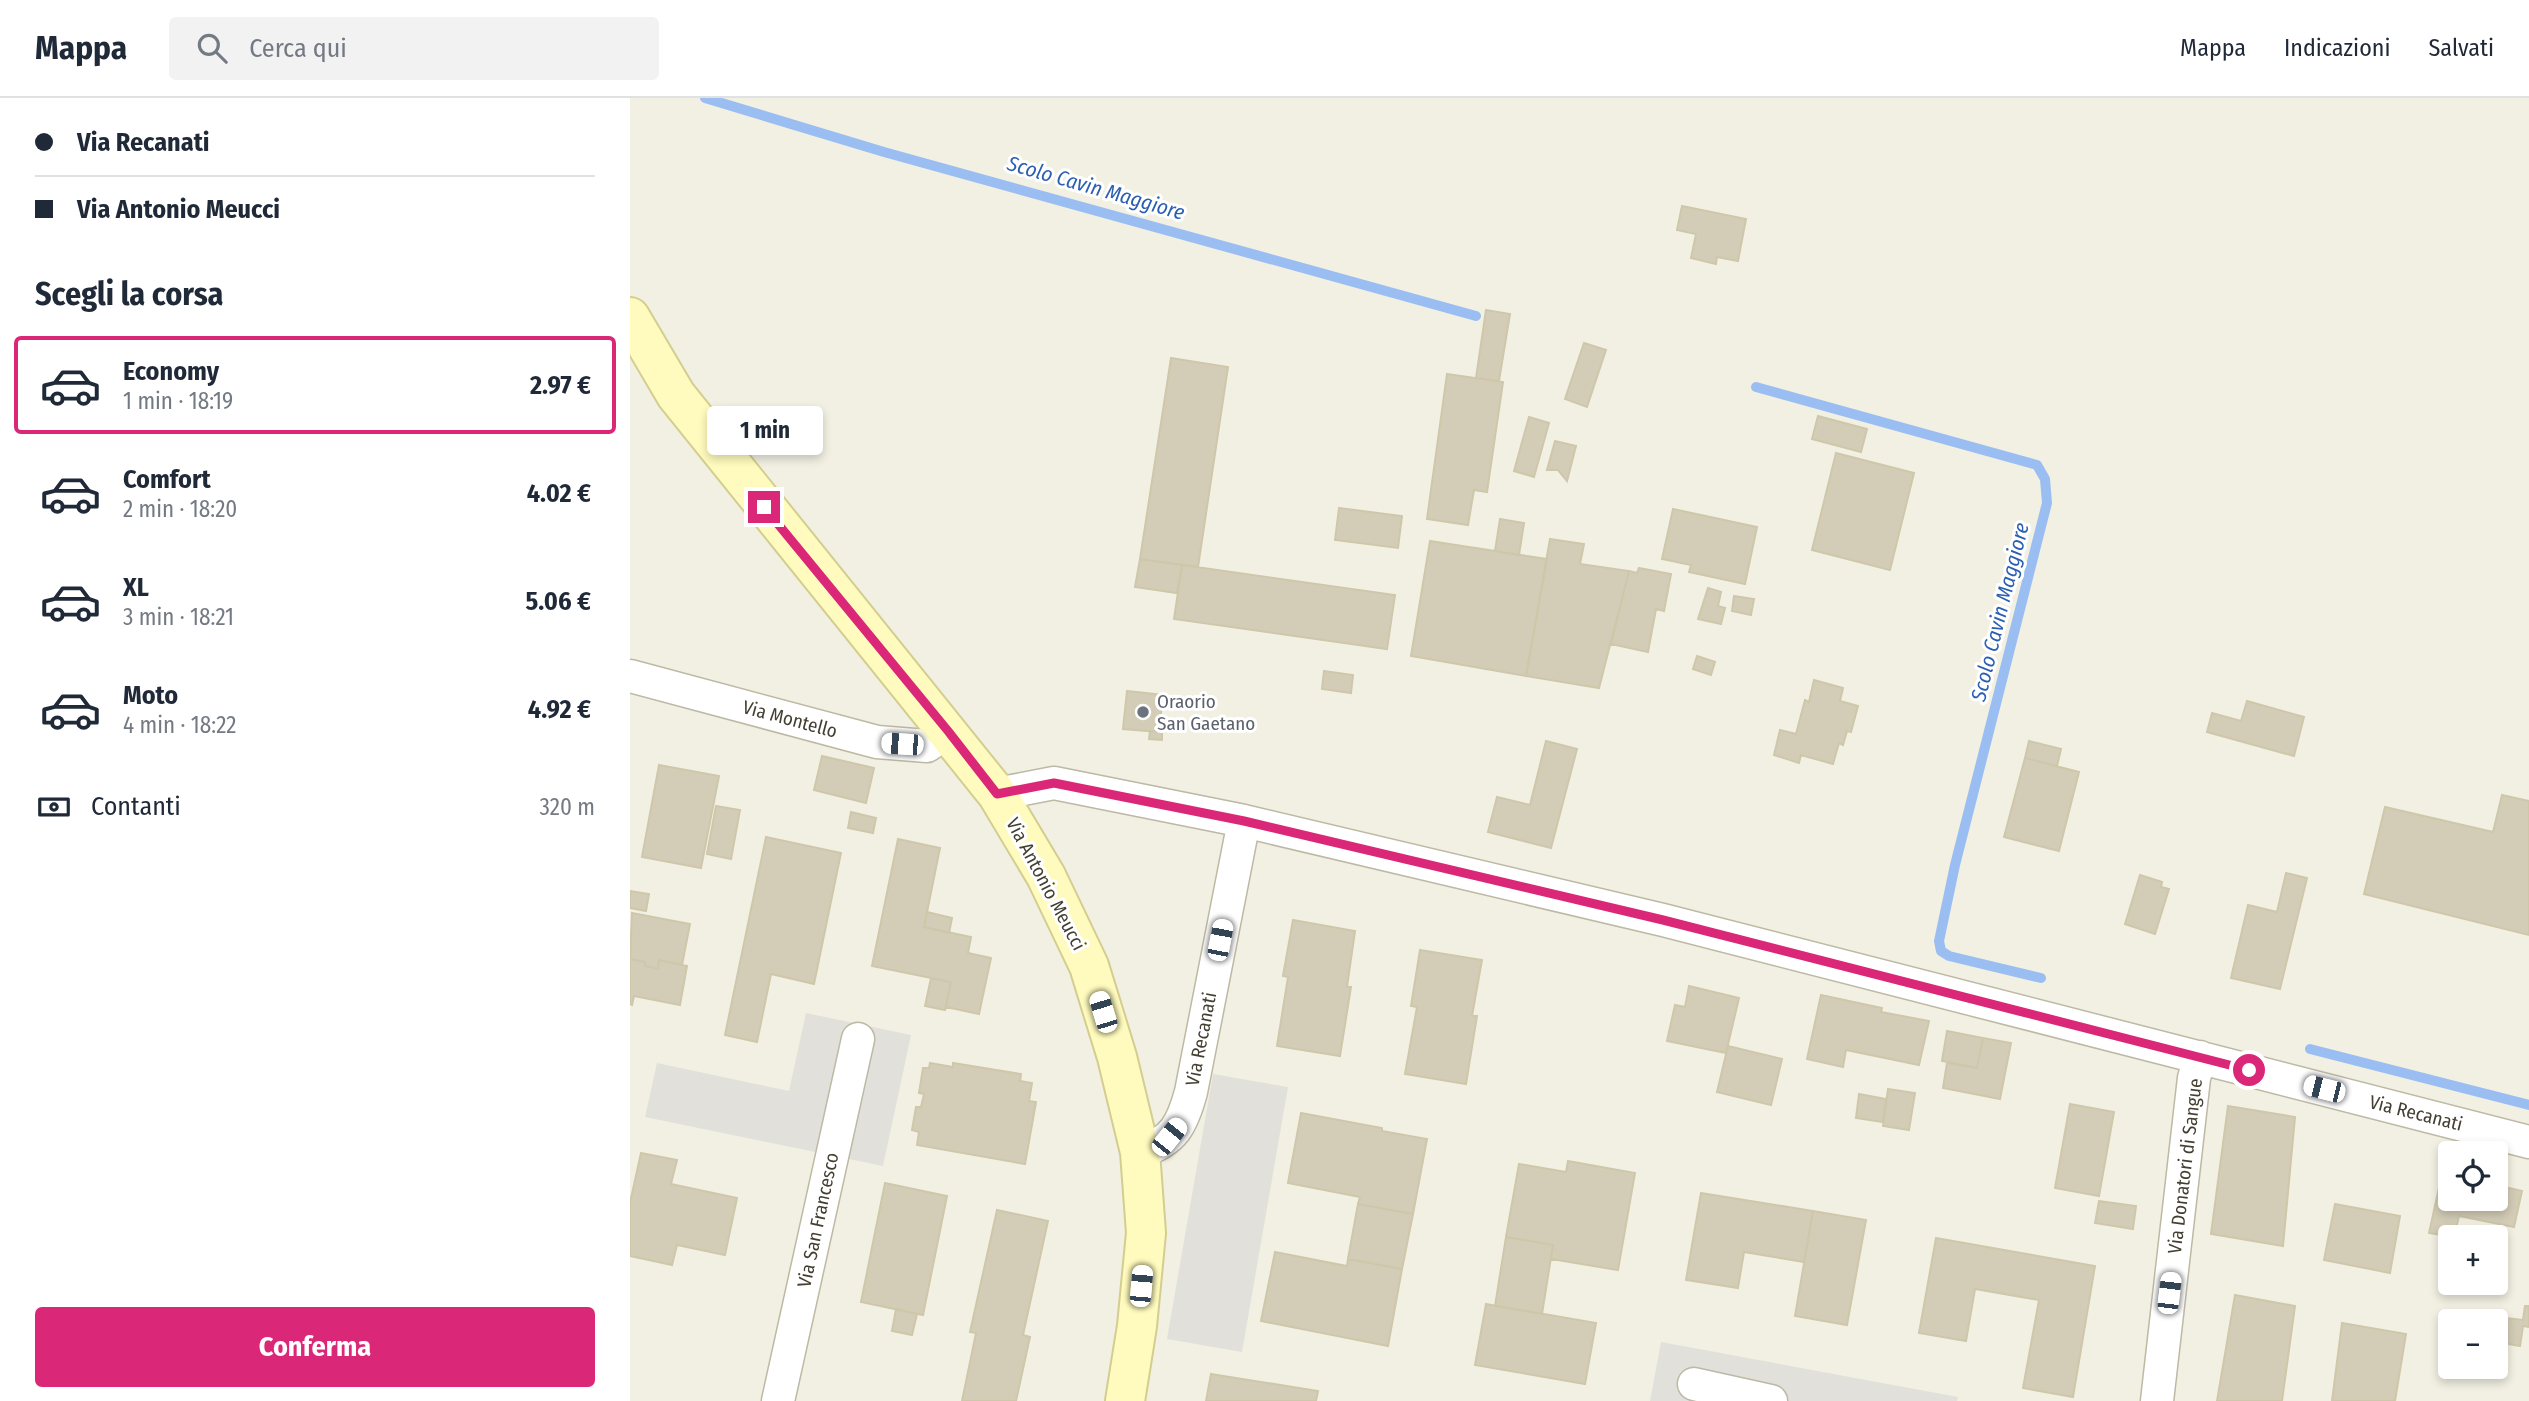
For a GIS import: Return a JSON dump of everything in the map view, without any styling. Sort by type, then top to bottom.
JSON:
[{"type":"main road","name":"Via Antonio Meucci","points":[[630,317],[676,395],[997,794],[1046,876],[1089,966],[1117,1057],[1139,1152],[1146,1233],[1138,1326],[1125,1401]]},
{"type":"street","name":"Via Montello","points":[[630,676],[877,742],[927,746],[948,731]]},
{"type":"street","name":"Via Recanati","points":[[997,794],[1054,783],[1244,821],[1663,920],[2529,1142]]},
{"type":"street","name":"Via Recanati","points":[[1139,1152],[1156,1147],[1169,1137],[1184,1119],[1244,821]]},
{"type":"street","name":"Via San Francesco","points":[[778,1401],[858,1039]]},
{"type":"street","name":"Via Donatori di Sangue","points":[[2157,1401],[2194,1078],[2200,1057]]},
{"type":"street","points":[[1693,1384],[1771,1401]]},
{"type":"shaded area","points":[[806,1013],[911,1035],[883,1166],[645,1117],[657,1063],[789,1091]]},
{"type":"shaded area","points":[[1213,1074],[1288,1087],[1242,1352],[1167,1339]]},
{"type":"shaded area","points":[[1661,1342],[1958,1397],[1957,1401],[1650,1401]]},
{"type":"building","points":[[1682,206],[1746,219],[1738,261],[1717,257],[1716,264],[1691,258],[1696,234],[1677,230]]},
{"type":"building","points":[[1486,310],[1510,314],[1499,381],[1476,378]]},
{"type":"building","points":[[1584,343],[1606,350],[1587,407],[1565,399]]},
{"type":"building","points":[[1171,358],[1228,367],[1198,567],[1140,559]]},
{"type":"building","points":[[1447,374],[1503,382],[1487,492],[1474,490],[1468,525],[1427,519]]},
{"type":"building","points":[[1818,416],[1867,429],[1861,452],[1812,439]]},
{"type":"building","points":[[1529,417],[1549,423],[1534,477],[1514,471]]},
{"type":"building","points":[[1555,441],[1576,446],[1567,481],[1558,470],[1547,470]]},
{"type":"building","points":[[1836,453],[1914,473],[1890,570],[1812,550]]},
{"type":"building","points":[[1339,508],[1402,516],[1398,548],[1335,540]]},
{"type":"building","points":[[1673,509],[1757,527],[1745,584],[1689,572],[1691,565],[1662,559]]},
{"type":"building","points":[[1500,519],[1524,523],[1519,555],[1495,551]]},
{"type":"building","points":[[1550,539],[1584,544],[1580,564],[1629,571],[1599,688],[1526,676]]},
{"type":"building","points":[[1430,541],[1547,559],[1526,676],[1411,656]]},
{"type":"building","points":[[1140,559],[1182,565],[1177,593],[1135,587]]},
{"type":"building","points":[[1182,565],[1395,595],[1387,649],[1174,619]]},
{"type":"building","points":[[1639,568],[1671,574],[1664,611],[1656,609],[1648,652],[1611,644],[1629,571],[1637,573]]},
{"type":"building","points":[[1708,588],[1721,592],[1718,606],[1725,608],[1721,624],[1698,619]]},
{"type":"building","points":[[1734,596],[1754,599],[1751,615],[1732,611]]},
{"type":"building","points":[[1697,656],[1715,662],[1711,675],[1693,669]]},
{"type":"building","points":[[1324,671],[1353,675],[1351,693],[1322,689]]},
{"type":"building","points":[[1814,680],[1843,688],[1840,701],[1858,706],[1851,732],[1847,731],[1843,745],[1839,743],[1833,764],[1801,755],[1799,763],[1774,755],[1780,730],[1796,734],[1805,700],[1809,702]]},
{"type":"building","name":"Oraorio San Gaetano","points":[[1127,691],[1163,695],[1159,732],[1123,729]]},
{"type":"building","points":[[2247,701],[2304,717],[2294,756],[2207,732],[2212,713],[2241,721]]},
{"type":"building","points":[[1150,731],[1162,732],[1162,740],[1149,739]]},
{"type":"building","points":[[1546,741],[1577,749],[1551,848],[1488,832],[1497,797],[1530,805]]},
{"type":"building","points":[[2029,741],[2061,749],[2057,766],[2025,758]]},
{"type":"building","points":[[822,756],[874,768],[866,803],[814,790]]},
{"type":"building","points":[[2025,758],[2079,772],[2059,851],[2004,837]]},
{"type":"building","points":[[659,765],[719,776],[701,868],[642,857]]},
{"type":"building","points":[[2502,795],[2529,801],[2529,935],[2364,894],[2385,807],[2493,832]]},
{"type":"building","points":[[716,806],[740,810],[731,859],[707,854]]},
{"type":"building","points":[[851,812],[876,818],[873,833],[848,828]]},
{"type":"building","points":[[766,837],[841,853],[814,984],[771,974],[757,1042],[725,1035]]},
{"type":"building","points":[[898,839],[940,848],[924,927],[971,937],[968,953],[991,958],[979,1014],[946,1007],[951,982],[872,966]]},
{"type":"building","points":[[2286,873],[2307,878],[2280,989],[2231,978],[2248,905],[2277,912]]},
{"type":"building","points":[[2140,875],[2162,882],[2161,887],[2169,889],[2155,934],[2125,924]]},
{"type":"building","points":[[630,891],[649,894],[646,911],[630,908]]},
{"type":"building","points":[[927,912],[952,918],[949,933],[924,927]]},
{"type":"building","points":[[632,913],[690,924],[682,965],[659,960],[658,969],[645,966],[645,962],[630,959]]},
{"type":"building","points":[[1293,920],[1355,931],[1347,987],[1351,987],[1340,1056],[1277,1046],[1288,977],[1283,976]]},
{"type":"building","points":[[1420,950],[1482,960],[1472,1016],[1477,1016],[1466,1084],[1405,1074],[1417,1007],[1411,1006]]},
{"type":"building","points":[[630,959],[645,962],[645,966],[658,969],[659,960],[687,966],[680,1005],[634,996],[632,1005],[630,1004]]},
{"type":"building","points":[[931,978],[951,982],[945,1010],[925,1006]]},
{"type":"building","points":[[1689,986],[1739,998],[1726,1053],[1667,1041],[1675,1005],[1685,1007]]},
{"type":"building","points":[[1821,995],[1882,1008],[1881,1012],[1929,1021],[1919,1065],[1846,1050],[1843,1067],[1807,1059]]},
{"type":"building","points":[[1947,1031],[1983,1038],[1977,1068],[1942,1061]]},
{"type":"building","points":[[1983,1038],[2011,1043],[2000,1099],[1943,1088],[1947,1063],[1977,1068]]},
{"type":"building","points":[[1728,1046],[1782,1059],[1771,1105],[1717,1092]]},
{"type":"building","points":[[930,1063],[953,1067],[953,1063],[1021,1074],[1020,1081],[1032,1083],[1029,1101],[1036,1102],[1025,1164],[917,1145],[919,1132],[912,1130],[916,1107],[921,1107],[924,1094],[919,1093],[923,1068],[929,1068]]},
{"type":"building","points":[[1888,1089],[1915,1093],[1909,1130],[1883,1126]]},
{"type":"building","points":[[1859,1094],[1886,1099],[1883,1122],[1856,1118]]},
{"type":"building","points":[[2070,1104],[2114,1112],[2099,1196],[2055,1188]]},
{"type":"building","points":[[2228,1106],[2295,1117],[2283,1246],[2211,1234]]},
{"type":"building","points":[[1301,1113],[1427,1139],[1413,1214],[1358,1204],[1360,1197],[1288,1183]]},
{"type":"building","points":[[641,1153],[677,1160],[671,1184],[737,1198],[725,1255],[677,1245],[672,1265],[630,1256],[630,1203]]},
{"type":"building","points":[[1568,1161],[1635,1173],[1618,1270],[1551,1259],[1553,1245],[1506,1237],[1519,1164],[1566,1172]]},
{"type":"building","points":[[885,1183],[947,1196],[923,1315],[861,1302]]},
{"type":"building","points":[[2508,1188],[2522,1191],[2514,1227],[2459,1216],[2457,1225],[2438,1225],[2438,1234],[2429,1233],[2438,1192],[2438,1211],[2508,1211]]},
{"type":"building","points":[[1701,1193],[1813,1211],[1804,1262],[1744,1252],[1738,1288],[1686,1280]]},
{"type":"building","points":[[2099,1201],[2136,1206],[2133,1229],[2095,1223]]},
{"type":"building","points":[[1358,1204],[1413,1214],[1402,1269],[1348,1259]]},
{"type":"building","points":[[2335,1204],[2400,1216],[2390,1273],[2324,1260]]},
{"type":"building","points":[[997,1210],[1048,1221],[1023,1335],[1030,1337],[1016,1401],[962,1401],[976,1333],[970,1332]]},
{"type":"building","points":[[1813,1211],[1866,1220],[1847,1325],[1795,1316]]},
{"type":"building","points":[[1506,1237],[1553,1245],[1542,1314],[1495,1306]]},
{"type":"building","points":[[1936,1238],[2095,1266],[2073,1397],[2023,1388],[2039,1300],[1975,1289],[1966,1341],[1919,1333]]},
{"type":"building","points":[[1275,1252],[1347,1266],[1348,1259],[1402,1269],[1388,1346],[1261,1321]]},
{"type":"building","points":[[2235,1295],[2295,1306],[2282,1401],[2217,1401]]},
{"type":"building","points":[[1486,1304],[1596,1323],[1585,1384],[1475,1365]]},
{"type":"building","points":[[2525,1306],[2529,1306],[2529,1327],[2523,1326],[2520,1346],[2508,1344],[2508,1318],[2523,1320]]},
{"type":"building","points":[[896,1309],[917,1314],[912,1335],[892,1331]]},
{"type":"building","points":[[2342,1323],[2406,1334],[2395,1401],[2332,1401]]},
{"type":"building","points":[[1211,1374],[1318,1391],[1316,1401],[1206,1401]]},
{"type":"waterway","name":"Scolo Cavin Maggiore","points":[[705,98],[884,152],[1476,316]]},
{"type":"waterway","name":"Scolo Cavin Maggiore","points":[[1756,387],[2037,465],[2045,479],[2047,503],[1955,865],[1939,941],[1941,951],[1949,956],[2041,978]]},
{"type":"waterway","name":"Scolo Cavin Maggiore","points":[[2310,1049],[2529,1105]]},
{"type":"place","name":"Oraorio San Gaetano","points":[[1143,712]]},
{"type":"route","points":[[764,507],[997,794],[1054,783],[1244,821],[1663,920],[2249,1070]]}]
